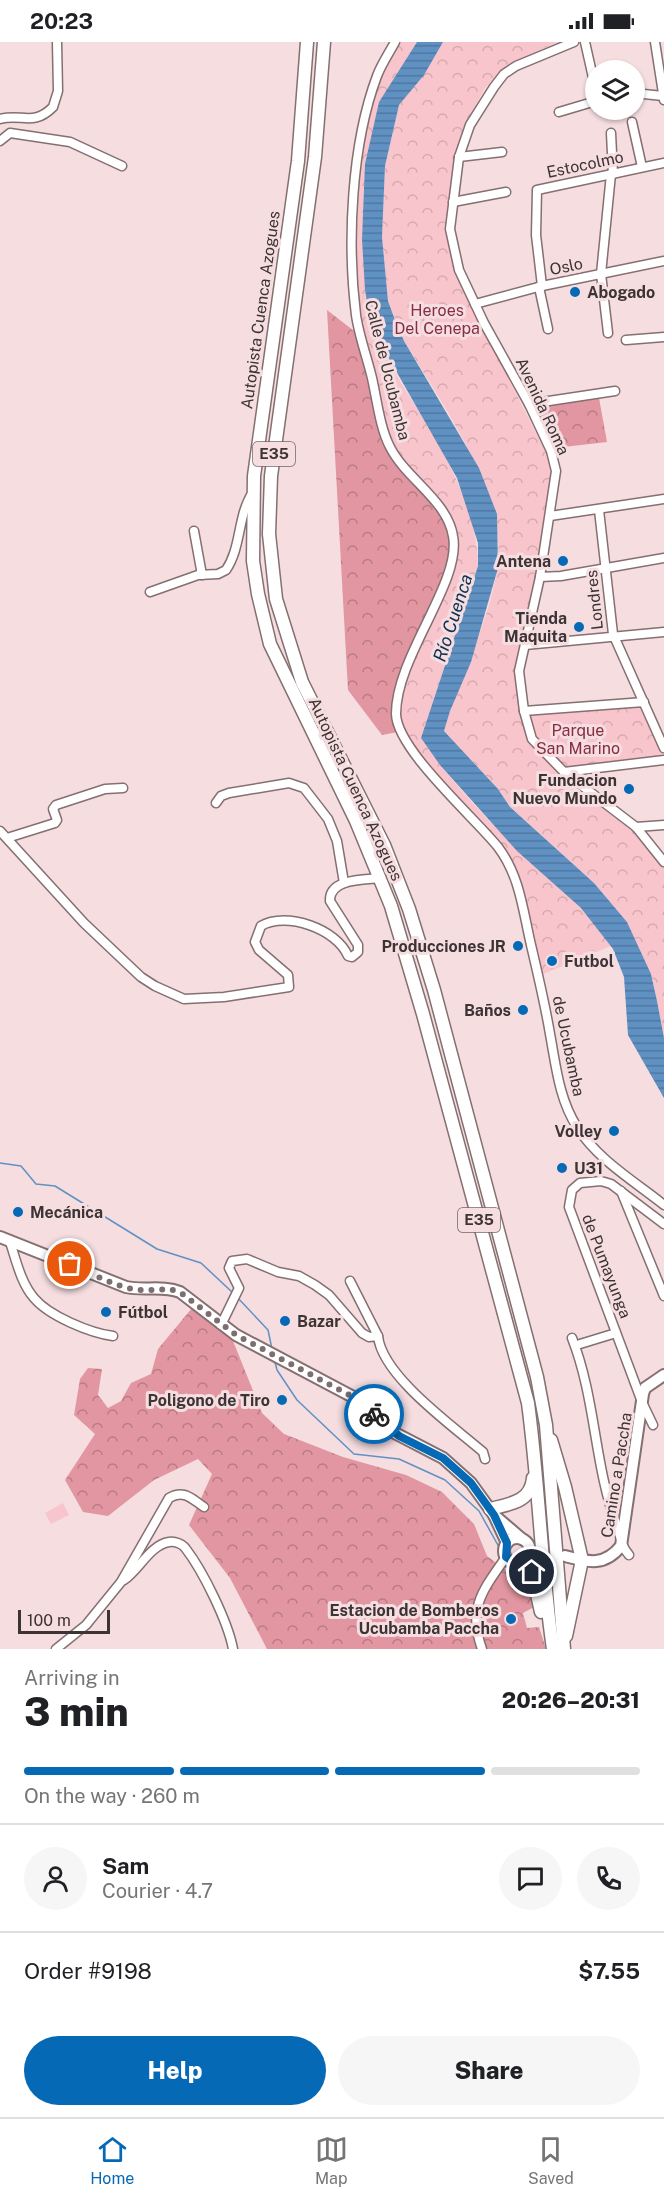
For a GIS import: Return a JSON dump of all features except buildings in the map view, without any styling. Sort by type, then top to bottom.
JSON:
[{"type":"highway","name":"Autopista Cuenca Azogues","points":[[307,42],[298,161],[253,492],[252,528],[255,578],[270,644],[381,878],[409,962],[528,1403],[546,1605],[558,1648]]},
{"type":"highway","name":"Autopista Cuenca Azogues","points":[[324,42],[315,157],[271,476],[269,534],[276,599],[302,682],[384,845],[413,919],[527,1338],[546,1425],[558,1648]]},
{"type":"highway","points":[[546,1425],[565,1486],[582,1560],[558,1648]]},
{"type":"highway","points":[[492,1512],[525,1498],[532,1484],[534,1455]]},
{"type":"highway","points":[[520,1563],[532,1572],[558,1648]]},
{"type":"main road","points":[[5,1240],[126,1287],[141,1290],[170,1288],[180,1292],[221,1324],[274,1356],[357,1399],[389,1430],[443,1458],[471,1483],[492,1512],[507,1543],[506,1557],[512,1562],[520,1563],[526,1559],[530,1545]]},
{"type":"main road","name":"Camino a Paccha","points":[[565,1556],[591,1563],[608,1559],[621,1546],[645,1388],[664,1375]]},
{"type":"main road","points":[[492,1512],[530,1545]]},
{"type":"main road","points":[[507,1543],[514,1539],[530,1545]]},
{"type":"street","points":[[0,119],[8,117],[34,119],[53,107],[58,91],[57,42]]},
{"type":"street","name":"Calle de Ucubamba","points":[[395,42],[377,75],[357,153],[352,271],[356,319],[388,445],[407,474],[442,510],[451,526],[454,540],[452,558],[438,598],[407,663],[396,711],[397,722],[400,732],[433,775],[498,848],[519,890]]},
{"type":"street","name":"Avenida Roma","points":[[574,42],[516,66],[504,74],[473,118],[459,157],[450,229],[459,270],[551,451],[556,471],[540,577],[519,671],[524,711],[532,739],[564,772],[636,827],[664,862]]},
{"type":"street","points":[[585,42],[589,60]]},
{"type":"street","points":[[645,95],[664,98],[655,42]]},
{"type":"street","points":[[559,112],[585,104]]},
{"type":"street","points":[[632,122],[642,167]]},
{"type":"street","points":[[0,141],[10,133],[35,135],[87,148],[122,166]]},
{"type":"street","points":[[608,333],[602,274],[612,174],[611,133]]},
{"type":"street","points":[[459,157],[502,152]]},
{"type":"street","name":"Estocolmo","points":[[541,286],[536,235],[537,190],[664,163]]},
{"type":"street","points":[[453,202],[506,192]]},
{"type":"street","name":"Oslo","points":[[475,304],[541,286],[664,261]]},
{"type":"street","points":[[541,286],[548,329]]},
{"type":"street","points":[[626,340],[664,337]]},
{"type":"street","points":[[528,404],[615,391]]},
{"type":"street","points":[[150,592],[202,575],[218,574],[226,570],[231,563],[246,504],[253,492]]},
{"type":"street","points":[[550,516],[664,499]]},
{"type":"street","name":"Londres","points":[[599,510],[613,634],[664,748]]},
{"type":"street","points":[[194,531],[202,575]]},
{"type":"street","points":[[540,577],[664,558]]},
{"type":"street","points":[[525,645],[613,634],[664,632]]},
{"type":"street","points":[[524,711],[644,702]]},
{"type":"street","points":[[564,772],[664,760]]},
{"type":"street","points":[[216,803],[221,796],[229,793],[275,785],[289,783],[304,788],[328,819],[337,841],[344,883]]},
{"type":"street","points":[[7,838],[55,823],[57,820],[53,809],[56,805],[105,789],[123,788]]},
{"type":"street","points":[[636,827],[664,825]]},
{"type":"street","points":[[0,831],[84,923],[141,977],[184,999],[224,997],[289,987],[288,975],[259,950],[255,942],[261,926],[274,919],[319,929],[343,944],[348,956],[352,957],[358,951],[358,945],[329,898],[336,887],[344,883],[381,878]]},
{"type":"street","name":"de Ucubamba","points":[[519,890],[549,1030],[555,1070],[566,1108],[591,1147],[664,1205]]},
{"type":"street","name":"de Pumayunga","points":[[621,1191],[611,1184],[590,1181],[580,1183],[568,1198],[569,1207],[642,1402],[653,1425]]},
{"type":"street","points":[[621,1191],[664,1224]]},
{"type":"street","points":[[621,1191],[664,1296]]},
{"type":"street","points":[[5,1240],[35,1299],[92,1333],[113,1336]]},
{"type":"street","points":[[221,1324],[240,1285],[229,1268],[235,1260],[247,1259],[278,1272],[299,1276],[329,1295],[362,1334],[369,1337],[378,1336]]},
{"type":"street","points":[[350,1281],[378,1336],[384,1356],[407,1385],[483,1452],[485,1459]]},
{"type":"street","points":[[580,1344],[616,1333]]},
{"type":"street","points":[[572,1338],[589,1393],[604,1483],[621,1546],[629,1555]]},
{"type":"street","points":[[121,1582],[169,1498],[177,1494],[184,1494],[204,1507]]},
{"type":"street","points":[[56,1649],[86,1625],[121,1582],[152,1551],[168,1542],[179,1543],[186,1548],[210,1592],[231,1638],[233,1649]]},
{"type":"street","points":[[482,1649],[477,1633],[476,1608],[479,1597],[506,1557]]},
{"type":"green space","points":[[395,42],[417,42],[379,102],[365,290],[368,313],[380,348],[452,470],[470,517],[476,542],[478,566],[421,738],[442,767],[489,821],[618,943],[541,975],[519,890],[498,848],[433,775],[397,722],[401,684],[452,558],[451,526],[388,445],[369,366],[352,271],[357,153],[377,75]]},
{"type":"green space","name":"Heroes Del Cenepa","points":[[443,42],[557,42],[510,63],[485,88],[466,123],[453,161],[447,229],[478,318],[547,455],[551,472],[540,577],[515,684],[532,739],[634,829],[664,866],[664,1038],[652,977],[627,922],[594,883],[510,807],[498,789],[444,731],[493,591],[497,570],[498,542],[493,512],[483,481],[453,421],[404,341],[388,301],[382,237],[385,166],[399,105]]},
{"type":"green space","points":[[327,310],[358,334],[387,446],[405,475],[440,511],[449,528],[450,557],[435,597],[398,732],[382,735],[348,690]]},
{"type":"green space","points":[[599,398],[607,442],[555,448],[536,406]]},
{"type":"green space","name":"Parque San Marino","points":[[639,706],[663,756],[566,769],[540,743],[530,716]]},
{"type":"green space","points":[[192,1308],[231,1336],[262,1413],[284,1434],[343,1457],[406,1475],[442,1492],[474,1524],[487,1556],[506,1570],[519,1568],[527,1573],[534,1607],[523,1613],[527,1628],[539,1627],[546,1649],[267,1649],[230,1578],[189,1525],[212,1474],[198,1459],[154,1480],[108,1516],[83,1512],[65,1480],[95,1434],[74,1415],[80,1379],[88,1368],[102,1369],[98,1395],[108,1408],[121,1401],[131,1383],[151,1374],[158,1349]]},
{"type":"green space","points":[[63,1503],[69,1515],[51,1524],[45,1513]]},
{"type":"water","points":[[417,42],[443,42],[424,75],[399,105],[385,166],[382,237],[388,301],[404,341],[479,468],[497,514],[498,568],[471,662],[444,731],[498,789],[510,807],[594,883],[627,922],[651,974],[657,1001],[664,1038],[664,1098],[628,1035],[624,977],[613,949],[581,908],[517,851],[440,765],[421,738],[478,566],[478,543],[457,478],[371,327],[365,290],[362,239],[365,164],[379,102]]},
{"type":"waterway","points":[[0,1163],[21,1166],[36,1184],[55,1186],[157,1249],[201,1263],[232,1292]]},
{"type":"waterway","points":[[237,1297],[268,1330],[272,1349]]},
{"type":"waterway","points":[[275,1362],[277,1370],[297,1400],[354,1454],[399,1459],[445,1480],[479,1511],[499,1547]]},
{"type":"way so far","points":[[70,1264],[126,1287],[141,1290],[170,1288],[180,1292],[236,1335],[357,1399],[374,1414]]},
{"type":"place","name":"Abogado","points":[[575,292]]},
{"type":"place","name":"Antena","points":[[563,561]]},
{"type":"place","name":"Tienda Maquita","points":[[579,627]]},
{"type":"place","name":"Fundacion Nuevo Mundo","points":[[629,789]]},
{"type":"place","name":"Producciones JR","points":[[518,946]]},
{"type":"place","name":"Futbol","points":[[552,961]]},
{"type":"place","name":"Baños","points":[[523,1010]]},
{"type":"place","name":"Volley","points":[[614,1131]]},
{"type":"place","name":"U31","points":[[562,1168]]},
{"type":"place","name":"Mecánica","points":[[18,1212]]},
{"type":"place","name":"Fútbol","points":[[106,1312]]},
{"type":"place","name":"Bazar","points":[[285,1321]]},
{"type":"place","name":"Poligono de Tiro","points":[[282,1400]]},
{"type":"place","name":"Estacion de Bomberos Ucubamba Paccha","points":[[511,1619]]},
{"type":"route","points":[[374,1414],[389,1430],[443,1458],[460,1472],[471,1483],[494,1515],[507,1543],[504,1550],[508,1560],[516,1564],[520,1563],[532,1572]]},
{"type":"water label","name":"Río Cuenca","points":[[453,618]]}]
